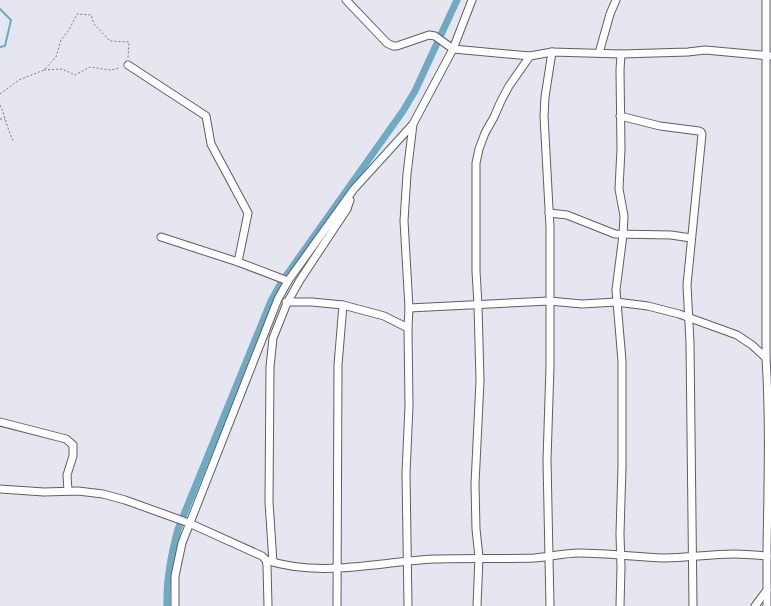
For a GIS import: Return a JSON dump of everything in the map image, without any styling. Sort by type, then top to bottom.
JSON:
[{"type":"street","points":[[346,0],[390,45],[397,46],[432,35],[452,49],[530,56],[552,52],[621,54],[705,50],[769,56]]},
{"type":"street","points":[[175,606],[174,590],[177,562],[189,522],[278,299],[288,281],[354,189],[413,124],[452,49],[472,0]]},
{"type":"street","points":[[599,53],[602,38],[616,0]]},
{"type":"street","points":[[766,0],[769,56],[765,204],[766,358],[769,461],[767,606]]},
{"type":"street","points":[[550,606],[547,460],[550,368],[550,226],[544,116],[545,97],[552,52]]},
{"type":"street","points":[[620,606],[622,362],[620,322],[616,302],[616,290],[624,216],[619,189],[621,149],[621,54]]},
{"type":"street","points":[[477,606],[479,558],[476,529],[476,484],[480,381],[476,264],[476,163],[485,133],[501,101],[509,86],[530,56]]},
{"type":"street","points":[[128,66],[206,116],[211,144],[248,213],[238,262]]},
{"type":"street","points":[[620,116],[660,126],[701,132],[687,285],[690,343],[693,606]]},
{"type":"street","points":[[408,606],[406,473],[409,406],[409,308],[404,221],[407,174],[413,124]]},
{"type":"street","points":[[268,606],[267,565],[269,561],[270,357],[273,338],[288,303],[315,256],[346,209],[354,189]]},
{"type":"street","points":[[549,213],[566,215],[615,234],[670,235],[691,238]]},
{"type":"street","points":[[161,237],[238,262],[288,281]]},
{"type":"street","points":[[278,299],[288,303],[312,302],[343,305],[384,316],[408,328]]},
{"type":"street","points":[[409,308],[549,302],[582,304],[616,302],[648,306],[688,317],[737,336],[752,345],[766,358]]},
{"type":"street","points":[[337,606],[338,365],[343,305]]},
{"type":"street","points":[[0,422],[66,439],[73,445],[73,456],[67,475],[68,491]]},
{"type":"street","points":[[0,490],[68,491],[103,494],[189,522],[262,556],[269,561],[297,567],[337,568],[374,566],[407,560],[549,557],[564,553],[620,554],[663,558],[768,551]]},
{"type":"street","points":[[754,606],[767,590]]},
{"type":"path","points":[[0,94],[19,80],[44,70],[62,69],[75,75],[90,67],[110,70],[128,66],[129,42],[110,41],[94,24],[92,14],[77,14],[69,30],[61,40],[56,58],[44,70]]},
{"type":"path","points":[[0,105],[6,119],[8,132],[14,142]]},
{"type":"path","points":[[0,119],[6,119]]},
{"type":"waterway","points":[[167,606],[167,586],[173,548],[178,529],[271,301],[281,283],[403,111],[415,91],[457,0]]},
{"type":"waterway","points":[[0,9],[11,20],[5,46],[0,47]]}]
